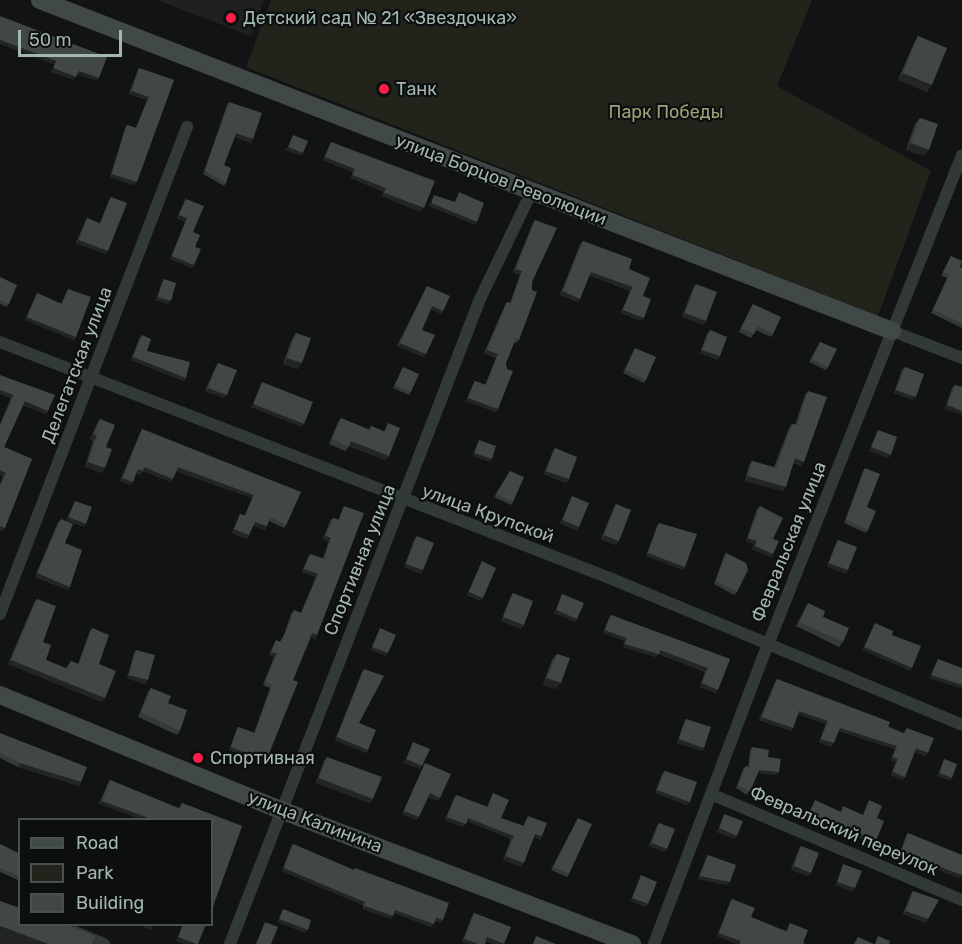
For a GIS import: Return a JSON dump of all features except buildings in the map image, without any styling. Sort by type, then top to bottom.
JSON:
[{"type":"street","name":"улица Борцов Революции","points":[[40,0],[531,193],[962,358]]},
{"type":"street","name":"Делегатская улица","points":[[0,614],[187,127]]},
{"type":"street","name":"Февральская улица","points":[[654,944],[713,795],[767,647],[892,331],[958,181],[962,155]]},
{"type":"street","name":"Спортивная улица","points":[[230,944],[480,299],[531,193]]},
{"type":"street","name":"улица Крупской","points":[[0,342],[403,501],[612,579],[767,647],[962,725]]},
{"type":"street","name":"улица Калинина","points":[[0,695],[281,810],[632,944]]},
{"type":"street","name":"Февральский переулок","points":[[713,795],[962,900]]},
{"type":"street","points":[[61,926],[104,944]]},
{"type":"shaded area","name":"Детский сад № 21 «Звездочка»","points":[[157,0],[264,0],[251,36]]},
{"type":"green space","name":"Парк Победы","points":[[271,0],[812,0],[777,86],[931,171],[878,316],[246,67]]},
{"type":"place","name":"Детский сад № 21 «Звездочка»","points":[[231,18]]},
{"type":"place","name":"Танк","points":[[384,89]]},
{"type":"place","name":"Спортивная","points":[[198,758]]}]
